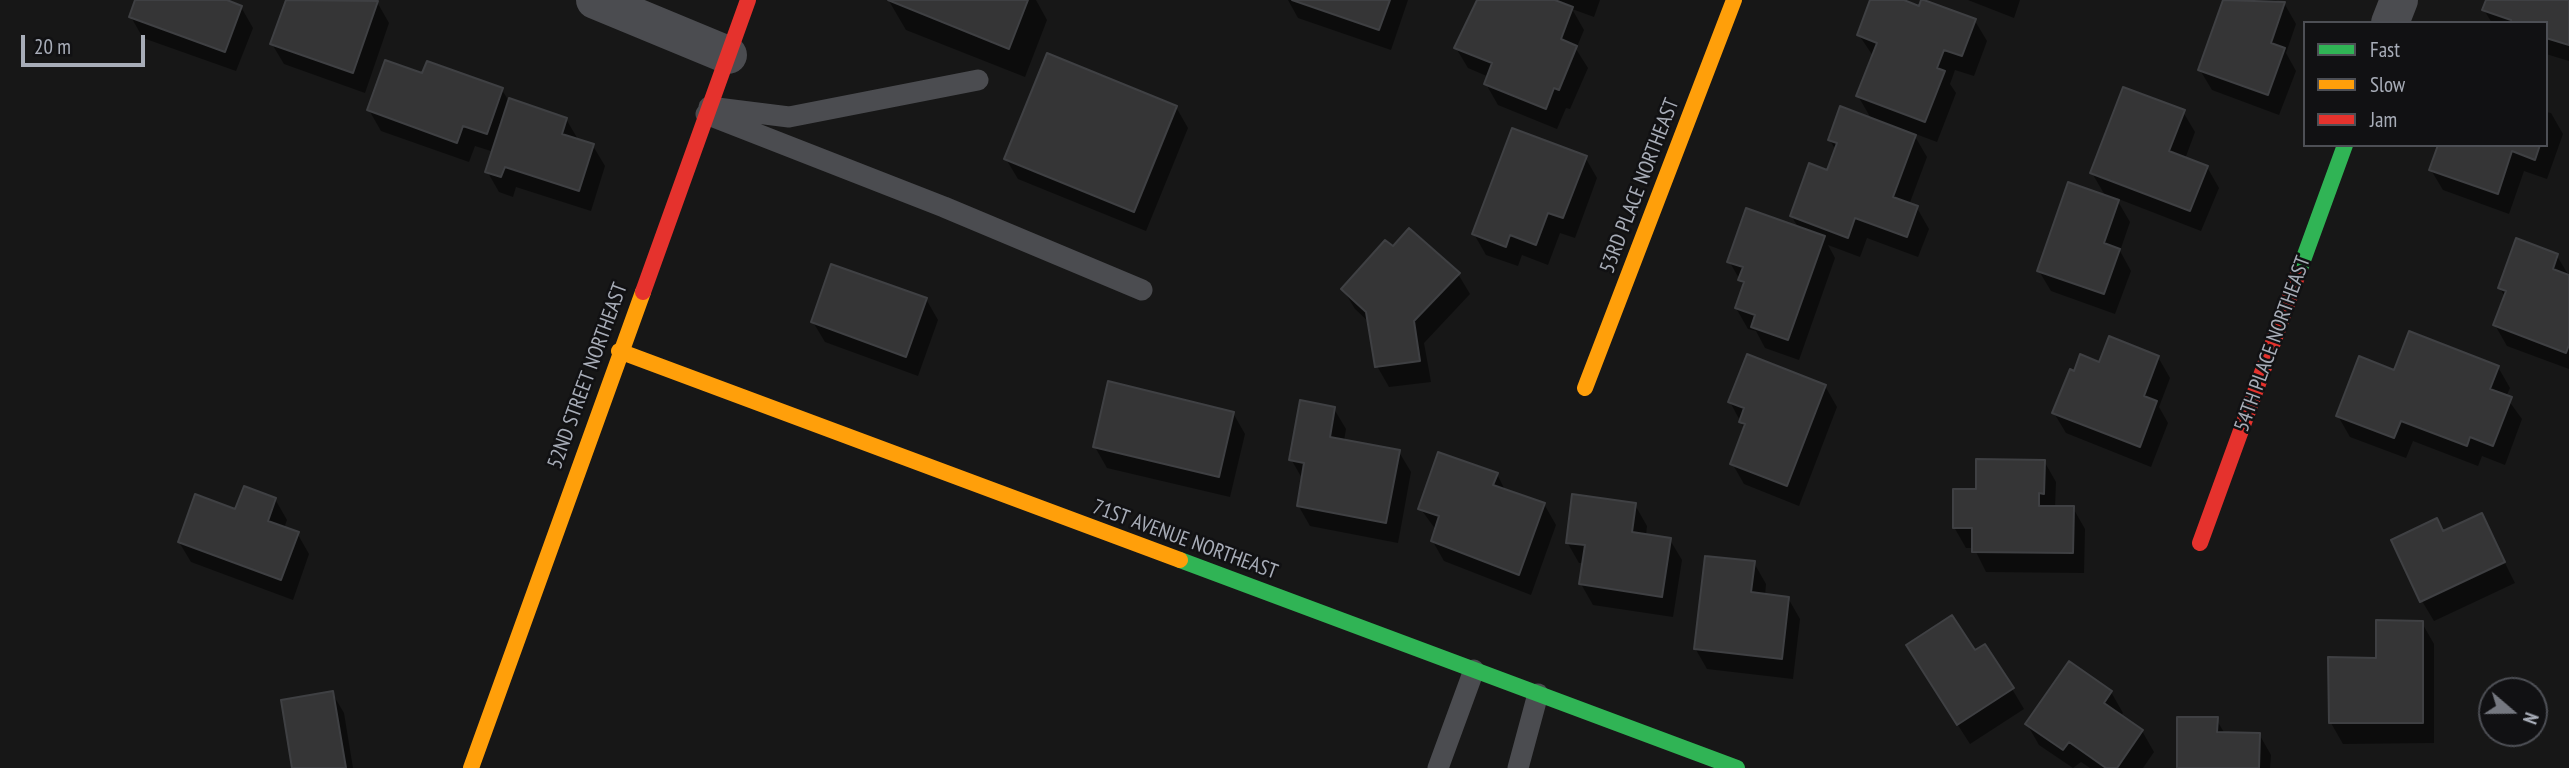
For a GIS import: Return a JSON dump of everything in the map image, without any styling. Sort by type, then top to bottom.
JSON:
[{"type":"street","points":[[595,0],[727,55]]},
{"type":"street","name":"52ND STREET NORTHEAST","points":[[471,768],[619,351],[748,0]]},
{"type":"street","name":"53RD PLACE NORTHEAST","points":[[1585,388],[1734,0]]},
{"type":"street","points":[[2391,21],[2399,0]]},
{"type":"street","name":"54TH PLACE NORTHEAST","points":[[2200,543],[2345,147]]},
{"type":"street","name":"71ST AVENUE NORTHEAST","points":[[619,351],[1737,768]]},
{"type":"lane","points":[[707,111],[789,117],[978,79]]},
{"type":"lane","points":[[707,111],[1142,290]]},
{"type":"lane","points":[[1438,768],[1474,670]]},
{"type":"lane","points":[[1518,768],[1538,694]]},
{"type":"building","points":[[135,0],[227,0],[242,6],[225,52],[129,17]]},
{"type":"building","points":[[286,0],[378,1],[353,73],[270,44]]},
{"type":"building","points":[[888,0],[1028,0],[1009,49]]},
{"type":"building","points":[[1292,0],[1390,0],[1379,30]]},
{"type":"building","points":[[1477,0],[1555,0],[1573,7],[1561,39],[1577,46],[1559,90],[1554,88],[1546,109],[1484,84],[1492,63],[1454,48]]},
{"type":"building","points":[[1870,0],[1904,0],[1919,6],[1921,0],[1924,0],[1976,19],[1962,56],[1944,50],[1937,68],[1945,71],[1925,122],[1856,96],[1877,43],[1857,35]]},
{"type":"building","points":[[2223,0],[2285,2],[2271,43],[2285,48],[2268,95],[2198,70]]},
{"type":"building","points":[[2486,0],[2569,0],[2569,45],[2548,39],[2548,21],[2511,21],[2482,10]]},
{"type":"building","points":[[1047,53],[1177,106],[1134,212],[1004,159]]},
{"type":"building","points":[[385,60],[422,73],[427,61],[503,88],[487,134],[463,126],[457,143],[367,110]]},
{"type":"building","points":[[2123,87],[2185,110],[2169,151],[2208,166],[2190,211],[2090,173]]},
{"type":"building","points":[[509,98],[567,118],[562,134],[594,144],[579,191],[505,167],[501,177],[485,172]]},
{"type":"building","points":[[1840,106],[1916,135],[1893,197],[1918,206],[1907,237],[1855,218],[1848,238],[1790,216],[1809,163],[1827,170],[1837,143],[1828,140]]},
{"type":"building","points":[[1512,128],[1587,156],[1563,218],[1548,213],[1536,245],[1510,235],[1506,247],[1472,234]]},
{"type":"building","points":[[2437,147],[2539,147],[2535,160],[2512,151],[2498,194],[2429,170]]},
{"type":"building","points":[[2068,182],[2119,200],[2104,243],[2120,249],[2104,294],[2037,271]]},
{"type":"building","points":[[1746,208],[1825,236],[1788,340],[1751,327],[1755,315],[1735,308],[1744,282],[1738,280],[1743,267],[1727,262]]},
{"type":"building","points":[[1409,228],[1460,273],[1414,321],[1420,361],[1375,367],[1366,312],[1341,289],[1385,240],[1393,246]]},
{"type":"building","points":[[2516,238],[2558,254],[2553,269],[2569,275],[2569,345],[2566,353],[2493,325],[2506,291],[2498,288]]},
{"type":"building","points":[[831,264],[927,298],[906,357],[811,322]]},
{"type":"building","points":[[2409,331],[2499,366],[2490,389],[2512,397],[2493,446],[2470,437],[2467,446],[2401,421],[2394,438],[2336,416],[2359,356],[2394,370]]},
{"type":"building","points":[[2109,336],[2159,356],[2144,396],[2157,401],[2140,447],[2052,413],[2070,369],[2074,371],[2080,354],[2099,362]]},
{"type":"building","points":[[1747,354],[1826,385],[1787,486],[1730,464],[1745,424],[1739,422],[1744,408],[1728,402]]},
{"type":"building","points":[[1108,381],[1234,412],[1219,477],[1093,447]]},
{"type":"building","points":[[1300,400],[1335,407],[1330,437],[1400,450],[1386,523],[1297,506],[1304,463],[1289,460]]},
{"type":"building","points":[[1438,452],[1498,473],[1493,485],[1545,503],[1519,575],[1431,541],[1439,516],[1418,509]]},
{"type":"building","points":[[1976,459],[2045,460],[2044,494],[2039,493],[2039,506],[2074,506],[2073,553],[1972,552],[1972,528],[1953,528],[1953,489],[1976,489]]},
{"type":"building","points":[[244,486],[276,498],[268,521],[299,532],[281,580],[178,542],[195,494],[235,509]]},
{"type":"building","points":[[1572,494],[1636,503],[1632,532],[1671,538],[1662,597],[1579,584],[1585,545],[1566,543]]},
{"type":"building","points":[[2482,513],[2505,562],[2420,602],[2391,540],[2437,518],[2443,531]]},
{"type":"building","points":[[1705,556],[1755,561],[1751,592],[1789,597],[1782,659],[1694,649]]},
{"type":"building","points":[[1952,615],[1975,650],[1985,644],[2014,688],[1957,725],[1906,645]]},
{"type":"building","points":[[2376,620],[2423,621],[2423,723],[2329,723],[2328,657],[2376,658]]},
{"type":"building","points":[[2069,661],[2112,691],[2104,703],[2143,730],[2117,768],[2106,768],[2069,742],[2063,750],[2025,724]]},
{"type":"building","points":[[333,691],[346,768],[292,768],[281,700]]},
{"type":"building","points":[[2177,717],[2218,717],[2217,732],[2260,733],[2259,768],[2177,768]]},
{"type":"traffic: fast","points":[[2298,274],[2344,147]]},
{"type":"traffic: fast","points":[[1180,560],[1737,768]]},
{"type":"traffic: slow","points":[[1585,388],[1734,0]]},
{"type":"traffic: slow","points":[[471,768],[643,292]]},
{"type":"traffic: slow","points":[[619,351],[1180,560]]},
{"type":"traffic: jam","points":[[643,292],[748,0]]},
{"type":"traffic: jam","points":[[2200,543],[2298,274]]}]
